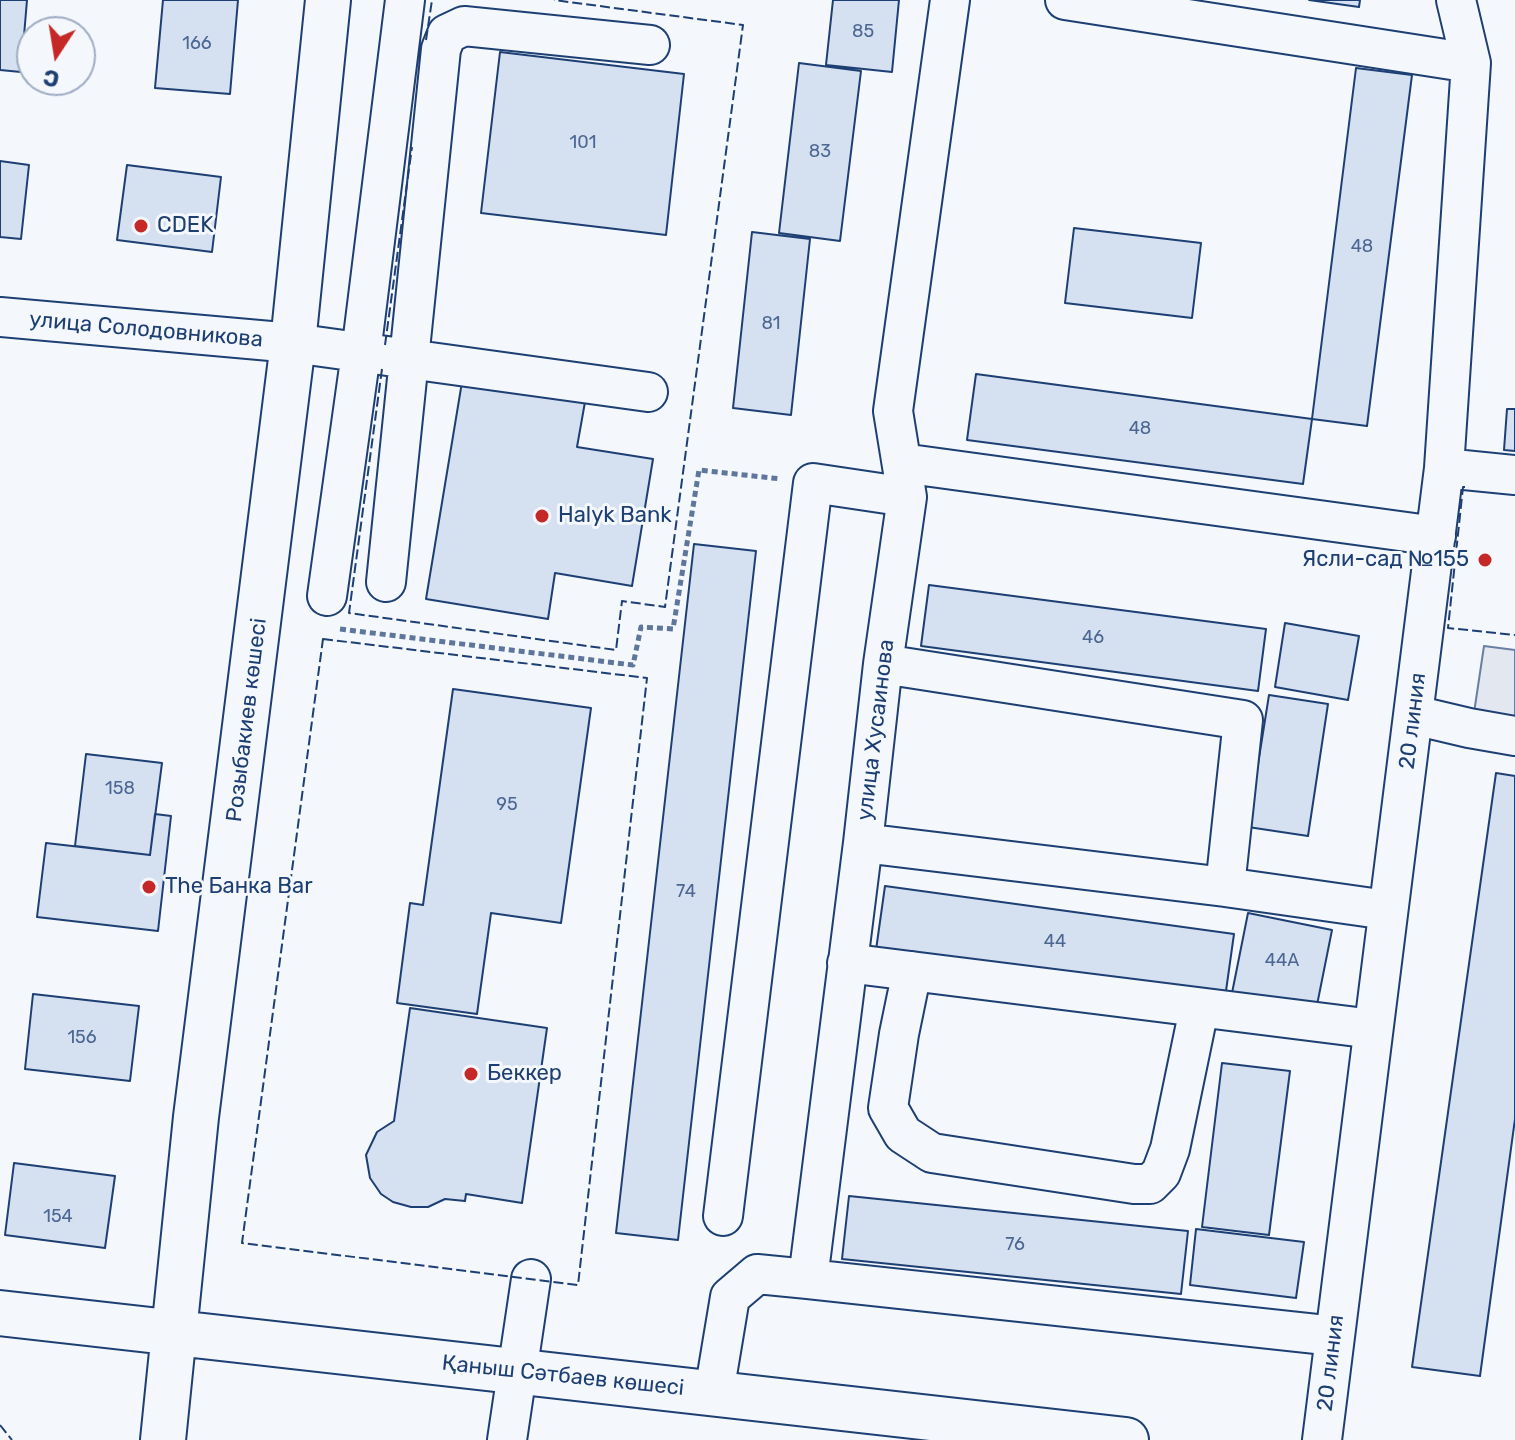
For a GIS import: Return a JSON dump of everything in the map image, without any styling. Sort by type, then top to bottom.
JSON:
[{"type":"main road","name":"Розыбакиев көшесі","points":[[163,1440],[196,1117],[293,343],[328,0]]},
{"type":"main road","name":"Қаныш Сәтбаев көшесі","points":[[0,1313],[1126,1440]]},
{"type":"street","points":[[332,613],[405,0]]},
{"type":"street","name":"улица Хусаинова","points":[[808,1279],[863,843],[904,480],[893,411],[950,0]]},
{"type":"street","points":[[1065,0],[1471,63]]},
{"type":"street","name":"20 линия","points":[[1322,1440],[1444,468],[1471,63],[1456,0]]},
{"type":"street","points":[[386,582],[441,49],[447,34],[464,26],[650,45]]},
{"type":"street","name":"улица Солодовникова","points":[[0,317],[293,343],[648,392]]},
{"type":"street","points":[[1444,468],[1515,475]]},
{"type":"street","points":[[723,1216],[813,483],[904,480],[1436,536]]},
{"type":"street","points":[[883,664],[1243,720],[1225,887]]},
{"type":"street","points":[[1414,715],[1515,736]]},
{"type":"street","points":[[863,843],[1387,910]]},
{"type":"street","points":[[847,963],[1373,1029]]},
{"type":"street","points":[[912,971],[888,1108],[903,1134],[932,1153],[1134,1184],[1150,1184],[1161,1173],[1170,1149],[1199,1009]]},
{"type":"street","points":[[714,1393],[730,1297],[757,1274],[1335,1336]]},
{"type":"street","points":[[507,1440],[531,1279]]},
{"type":"path","points":[[332,613],[633,665],[641,627],[673,629],[699,470],[813,483]]},
{"type":"shaded area","points":[[1484,646],[1515,650],[1515,740],[1471,733]]},
{"type":"building","points":[[0,0],[27,0],[26,16],[16,16],[16,72],[0,70]]},
{"type":"building","points":[[163,0],[238,0],[230,94],[155,88]]},
{"type":"building","points":[[833,0],[899,0],[892,72],[826,65]]},
{"type":"building","points":[[1309,0],[1360,0],[1359,7]]},
{"type":"building","points":[[500,52],[684,74],[666,235],[481,213]]},
{"type":"building","points":[[799,63],[861,71],[840,241],[779,233]]},
{"type":"building","points":[[1356,68],[1412,75],[1367,426],[1312,419]]},
{"type":"building","points":[[0,161],[29,165],[21,239],[0,237]]},
{"type":"building","points":[[127,165],[221,177],[212,252],[117,240]]},
{"type":"building","points":[[1074,228],[1201,243],[1192,318],[1065,303]]},
{"type":"building","points":[[752,232],[810,239],[791,415],[733,408]]},
{"type":"building","points":[[976,374],[1312,419],[1303,484],[967,440]]},
{"type":"building","name":"Halyk Bank","points":[[462,382],[585,402],[577,447],[653,459],[632,586],[555,573],[548,619],[426,599]]},
{"type":"building","points":[[1507,409],[1515,409],[1515,451],[1504,450]]},
{"type":"building","points":[[694,544],[756,551],[678,1240],[616,1233]]},
{"type":"building","points":[[929,585],[1266,629],[1258,691],[921,646]]},
{"type":"building","points":[[1285,623],[1359,636],[1348,700],[1275,687]]},
{"type":"building","points":[[453,689],[591,708],[561,923],[491,913],[477,1014],[397,1003],[410,903],[423,905]]},
{"type":"building","points":[[1269,695],[1328,704],[1308,836],[1248,827]]},
{"type":"building","points":[[86,754],[162,763],[150,855],[75,846]]},
{"type":"building","points":[[1496,773],[1515,776],[1515,1119],[1480,1376],[1412,1367]]},
{"type":"building","points":[[155,814],[171,816],[158,931],[37,917],[46,843],[150,855]]},
{"type":"building","points":[[885,886],[1234,934],[1225,998],[876,950]]},
{"type":"building","points":[[1248,913],[1332,930],[1316,1010],[1232,993]]},
{"type":"building","points":[[33,994],[139,1006],[130,1081],[25,1069]]},
{"type":"building","name":"Беккер","points":[[410,1008],[547,1028],[522,1203],[466,1194],[465,1201],[445,1199],[428,1207],[411,1207],[393,1202],[381,1194],[370,1178],[366,1155],[377,1132],[394,1121]]},
{"type":"building","points":[[1222,1063],[1290,1071],[1269,1235],[1202,1227]]},
{"type":"building","points":[[14,1163],[115,1176],[105,1248],[5,1235]]},
{"type":"building","points":[[849,1196],[1188,1231],[1181,1294],[842,1259]]},
{"type":"building","points":[[1196,1229],[1304,1242],[1296,1298],[1190,1285]]},
{"type":"fence","points":[[426,40],[432,0]]},
{"type":"fence","points":[[382,369],[349,613],[616,650],[622,601],[665,607],[743,25],[554,0]]},
{"type":"fence","points":[[385,345],[412,147]]},
{"type":"fence","points":[[1465,487],[1448,628],[1515,635]]},
{"type":"fence","points":[[323,639],[647,678],[578,1285],[242,1243],[323,639]]},
{"type":"fence","points":[[0,1425],[12,1440]]},
{"type":"place","name":"CDEK","points":[[141,226]]},
{"type":"place","name":"Halyk Bank","points":[[542,516]]},
{"type":"place","name":"Ясли-сад №155","points":[[1485,560]]},
{"type":"place","name":"The Банка Bar","points":[[149,887]]},
{"type":"place","name":"Беккер","points":[[471,1074]]}]
